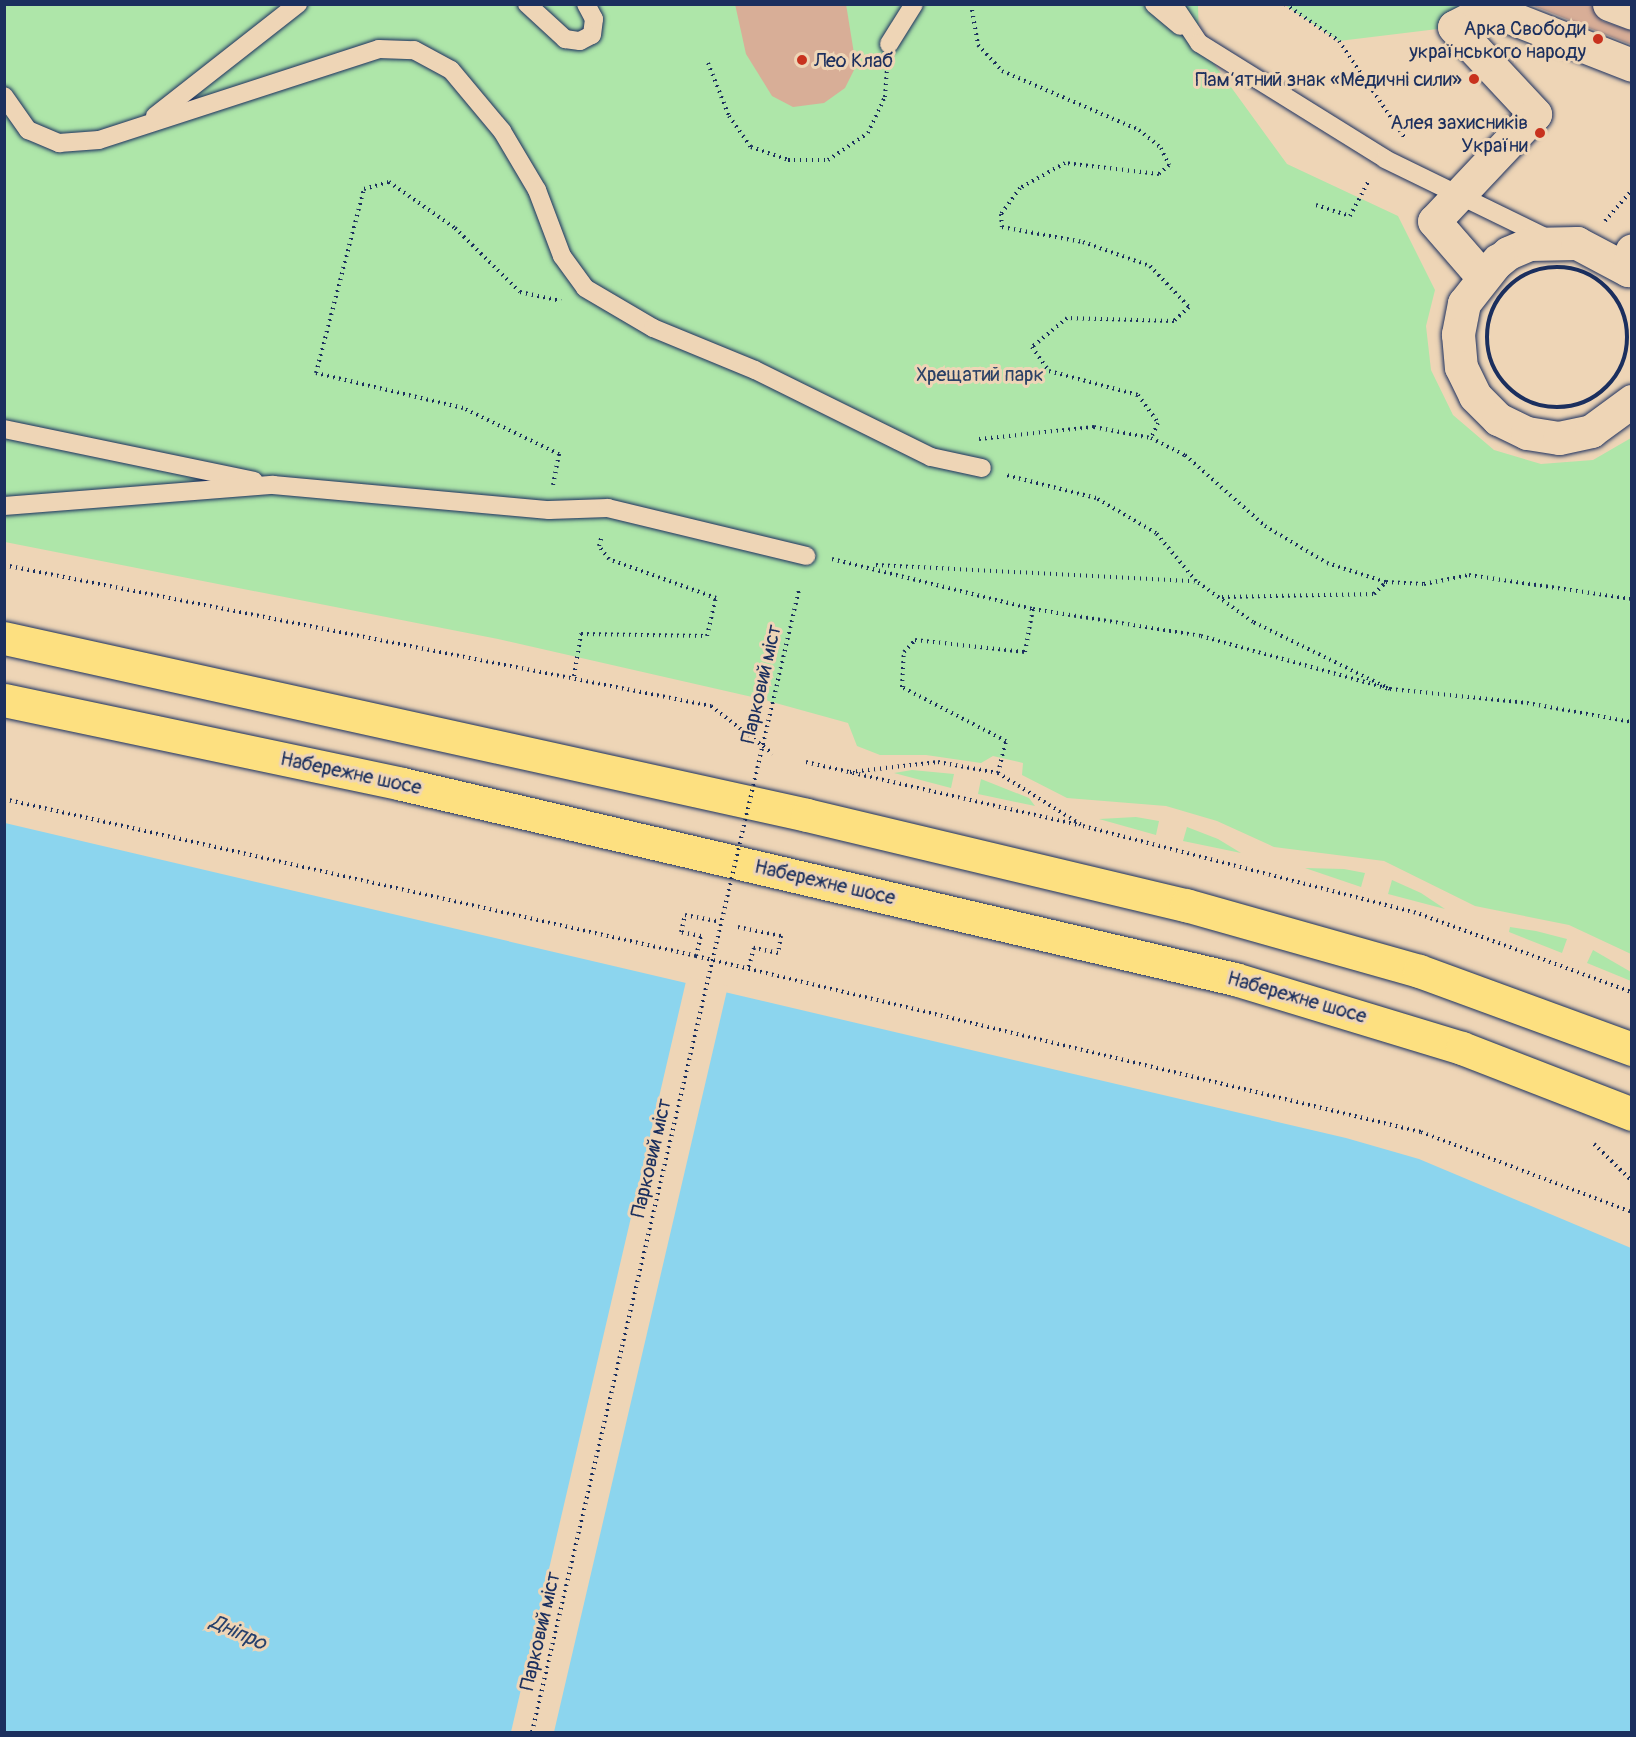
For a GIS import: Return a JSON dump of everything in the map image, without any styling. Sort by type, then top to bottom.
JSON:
[{"type":"main road","points":[[4,638],[796,812],[1186,905],[1408,968],[1632,1049]]},
{"type":"main road","name":"Набережне шосе","points":[[4,700],[402,784],[1235,979],[1462,1048],[1632,1114]]},
{"type":"street","points":[[1609,4],[1632,13]]},
{"type":"street","points":[[1632,65],[1489,9],[1454,27],[1535,114],[1434,221],[1481,275],[1508,253],[1553,241],[1593,248],[1628,270],[1632,250]]},
{"type":"street","points":[[1553,241],[1494,263],[1464,303],[1458,334],[1461,367],[1475,396],[1498,419],[1527,433],[1559,438],[1591,431],[1632,401]]},
{"type":"street","points":[[1593,248],[1618,280]]},
{"type":"lane","points":[[146,123],[298,4]]},
{"type":"lane","points":[[527,4],[565,39],[579,41],[592,35],[594,19],[586,4]]},
{"type":"lane","points":[[889,44],[914,4]]},
{"type":"lane","points":[[1143,4],[1175,13]]},
{"type":"lane","points":[[1154,4],[1175,13],[1199,43],[1383,157],[1553,241]]},
{"type":"lane","points":[[4,96],[28,130],[59,143],[99,140],[379,49],[414,50],[451,70],[502,131],[537,190],[562,256],[585,288],[653,328],[755,370],[931,457],[982,468]]},
{"type":"lane","points":[[4,429],[273,485],[549,510],[608,508],[806,556]]},
{"type":"lane","points":[[4,506],[273,485]]},
{"type":"path","points":[[971,4],[978,45],[1002,71],[1138,130],[1161,148],[1168,165],[1159,174],[1065,164],[1020,188],[1001,214],[1002,227],[1083,242],[1150,266],[1189,307],[1174,321],[1067,318],[1032,347],[1049,371],[1138,395],[1158,423],[1151,438]]},
{"type":"path","points":[[1285,4],[1339,41],[1409,145]]},
{"type":"path","points":[[708,63],[729,116],[751,147],[788,160],[828,160],[868,133],[885,97],[889,44]]},
{"type":"path","points":[[1316,205],[1350,216],[1383,157]]},
{"type":"path","points":[[549,510],[559,454],[463,408],[316,373],[364,189],[389,182],[455,228],[520,292],[566,302]]},
{"type":"path","points":[[1538,268],[1572,269],[1618,280],[1619,302],[1627,325],[1619,371],[1604,390],[1562,407],[1518,396],[1490,360],[1490,315],[1501,294],[1538,268]]},
{"type":"path","points":[[1390,689],[1253,622],[1222,597],[1196,581],[1156,532],[1096,498],[982,468],[973,452],[980,438],[1094,427],[1151,438],[1185,455],[1265,526],[1326,563],[1386,582],[1424,584],[1469,575],[1632,599]]},
{"type":"path","points":[[574,676],[581,634],[707,636],[716,598],[609,559],[599,546]]},
{"type":"path","points":[[806,556],[866,564],[1196,581]]},
{"type":"path","points":[[866,564],[1033,609],[1201,636],[1390,689],[1527,703],[1632,722]]},
{"type":"path","points":[[4,565],[574,676],[711,706],[773,754]]},
{"type":"path","points":[[1222,597],[1374,594],[1386,582]]},
{"type":"path","name":"Парковий міст","points":[[532,1732],[799,590]]},
{"type":"path","points":[[999,773],[1006,741],[902,687],[904,652],[915,640],[1025,652],[1033,609]]},
{"type":"path","points":[[806,762],[1083,826],[1414,912],[1632,992]]},
{"type":"path","points":[[850,772],[938,762],[999,773],[1083,826]]},
{"type":"path","points":[[4,800],[696,956],[1421,1132],[1632,1212]]},
{"type":"path","points":[[696,956],[701,936],[681,932],[685,915],[717,921]]},
{"type":"path","points":[[738,927],[781,936],[778,953],[754,948],[748,969]]},
{"type":"path","points":[[1594,1144],[1632,1181]]},
{"type":"green space","points":[[1476,4],[1454,27],[1339,41],[1285,5]]},
{"type":"green space","name":"Хрещатий парк","points":[[4,5],[1198,5],[1199,43],[1287,164],[1398,216],[1435,290],[1426,326],[1431,370],[1453,415],[1494,450],[1541,464],[1593,460],[1631,438],[1631,954],[1569,925],[1475,906],[1384,861],[1274,847],[1217,821],[1166,806],[1067,798],[1022,775],[1023,763],[993,756],[981,763],[926,755],[880,755],[857,746],[848,723],[761,699],[498,639],[5,542]]},
{"type":"green space","points":[[912,770],[954,774],[951,788],[894,773]]},
{"type":"green space","points":[[981,779],[1029,798],[1035,806],[978,794]]},
{"type":"green space","points":[[1136,817],[1159,821],[1156,835],[1099,819]]},
{"type":"green space","points":[[1187,827],[1218,839],[1241,853],[1183,841]]},
{"type":"green space","points":[[1305,868],[1344,869],[1365,873],[1361,887]]},
{"type":"green space","points":[[1392,880],[1421,893],[1445,909],[1388,894]]},
{"type":"green space","points":[[1510,927],[1567,939],[1562,953],[1509,932]]},
{"type":"green space","points":[[1593,950],[1631,972],[1631,981],[1587,963]]},
{"type":"water","name":"Дніпро","points":[[5,823],[1346,1138],[1419,1159],[1631,1248],[1631,1732],[5,1732]]},
{"type":"pier","points":[[687,977],[728,986],[554,1732],[511,1732]]},
{"type":"building","name":"Лео Клаб","points":[[735,4],[846,4],[856,66],[845,88],[824,103],[793,107],[772,96],[746,54]]},
{"type":"building","points":[[1529,4],[1591,4],[1602,21],[1632,31],[1632,45]]},
{"type":"place","name":"Арка Свободи українського народу","points":[[1598,39]]},
{"type":"place","name":"Лео Клаб","points":[[802,60]]},
{"type":"place","name":"Памʼятний знак «Медичні сили»","points":[[1474,79]]},
{"type":"place","name":"Алея захисників України","points":[[1540,133]]}]
